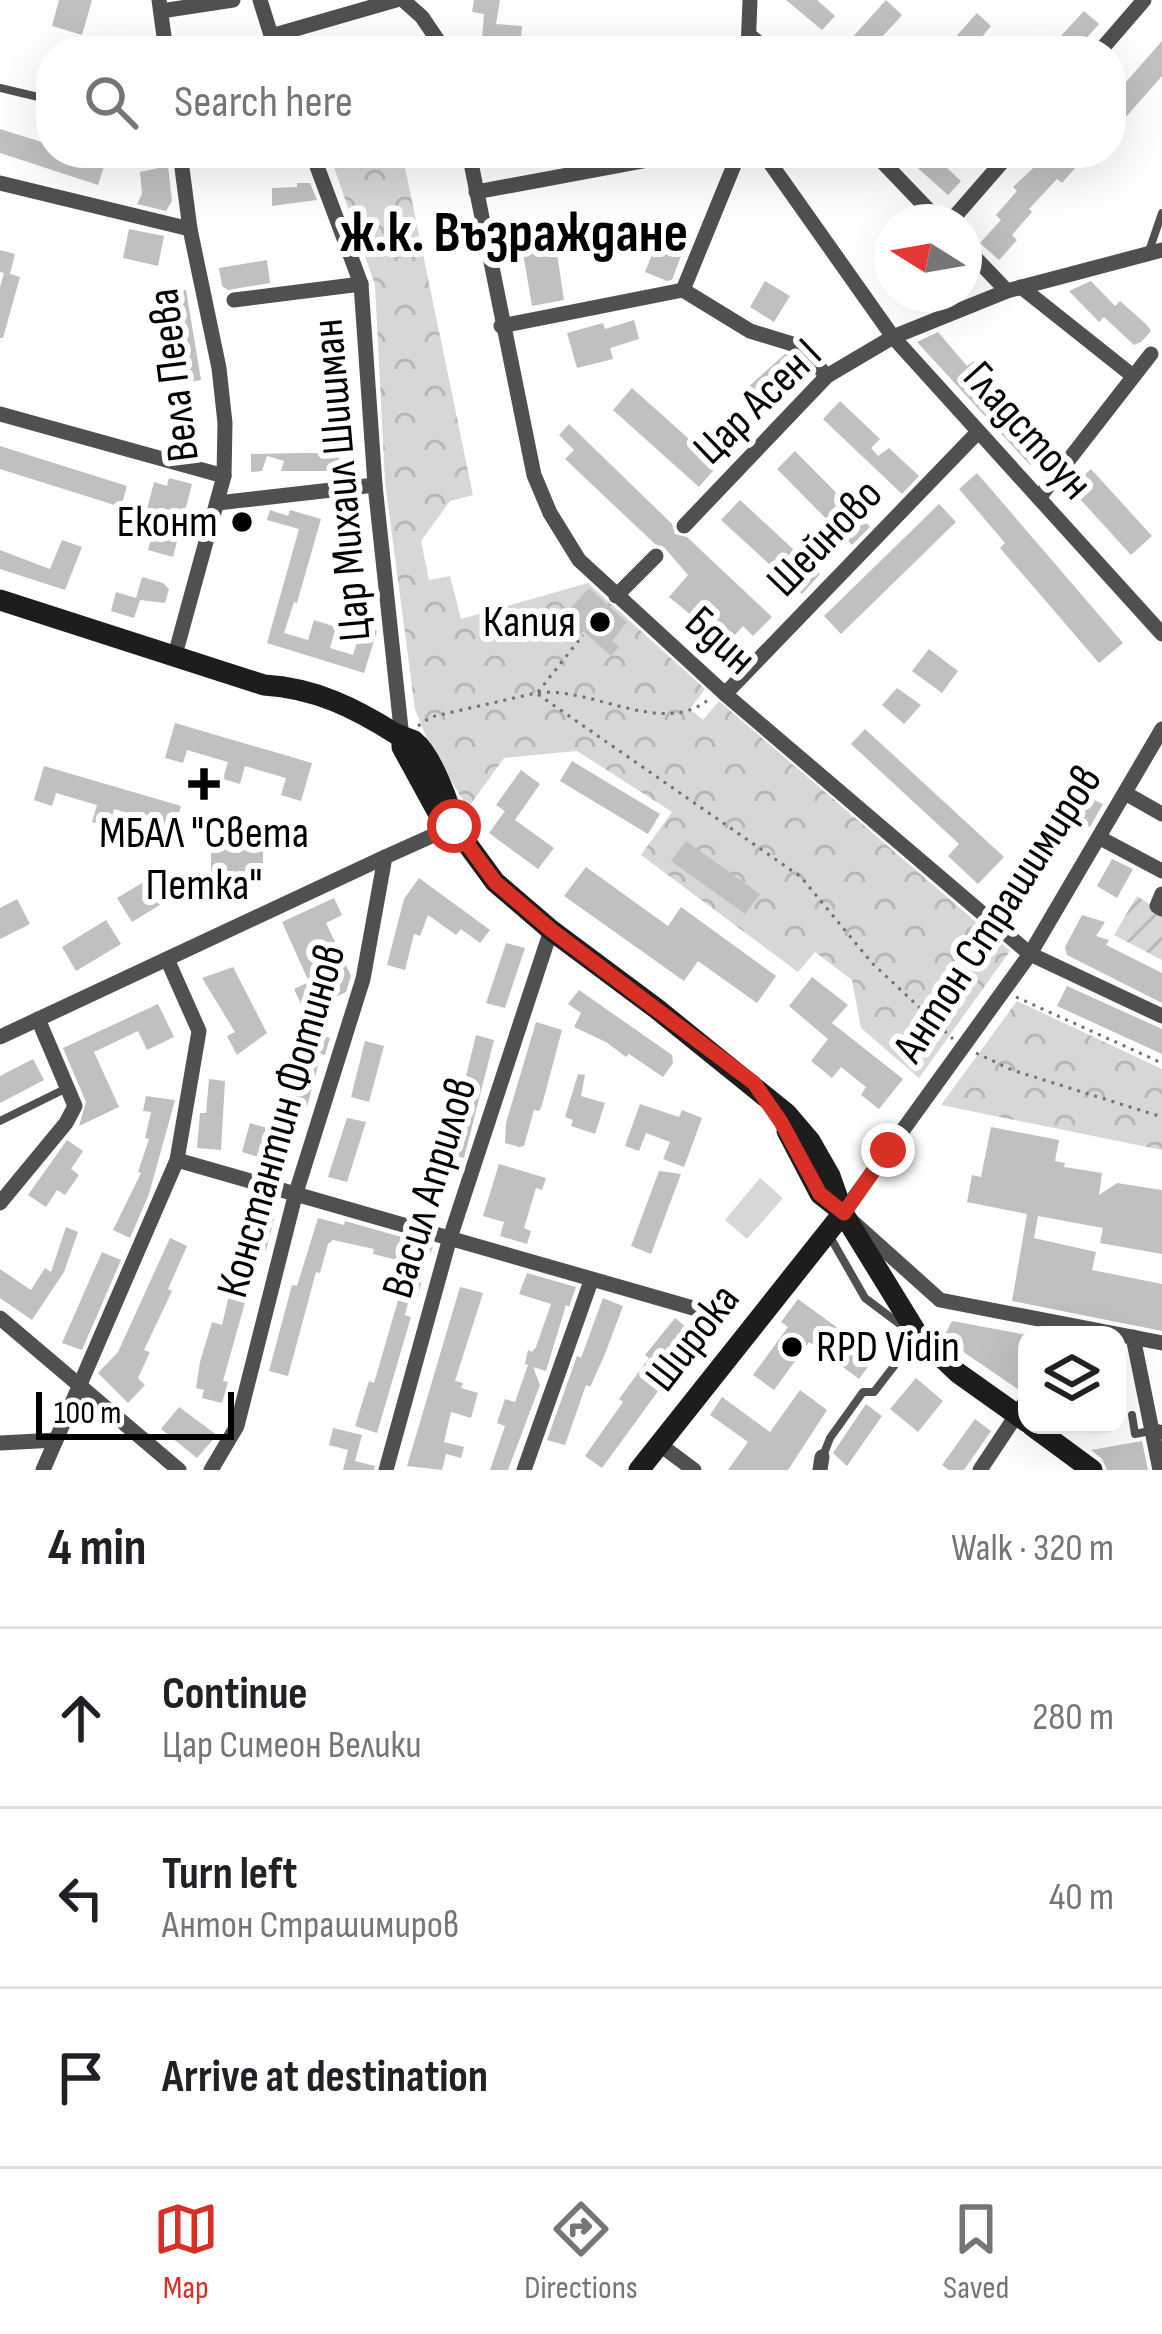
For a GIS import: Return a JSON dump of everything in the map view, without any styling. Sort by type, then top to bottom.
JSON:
[{"type":"main road","points":[[0,600],[264,685],[281,698],[377,723],[402,738],[437,811],[454,826],[495,882],[788,1114],[810,1141],[844,1213],[918,1335],[958,1373],[1018,1411]]},
{"type":"main road","name":"Антон Страшимиров","points":[[808,1254],[844,1213]]},
{"type":"main road","name":"Широка","points":[[639,1470],[808,1254]]},
{"type":"main road","points":[[1048,1434],[1091,1470]]},
{"type":"street","points":[[164,36],[160,6],[233,0]]},
{"type":"street","points":[[260,0],[271,36]]},
{"type":"street","points":[[296,36],[399,0],[422,17],[435,36]]},
{"type":"street","points":[[749,36],[750,0]]},
{"type":"street","points":[[1113,36],[1144,0]]},
{"type":"street","name":"Вела Пеева","points":[[175,655],[224,476],[219,368],[182,168]]},
{"type":"street","name":"Цар Михаил Шишман","points":[[318,168],[361,284],[375,484],[402,738]]},
{"type":"street","name":"Бдин","points":[[472,168],[534,475],[550,513],[579,560],[725,694],[1030,954],[1162,1016]]},
{"type":"street","points":[[476,192],[605,168]]},
{"type":"street","points":[[683,290],[733,168]]},
{"type":"street","name":"Гладстоун","points":[[774,168],[893,338],[1162,634]]},
{"type":"street","points":[[888,168],[923,204]]},
{"type":"street","points":[[966,204],[997,168]]},
{"type":"street","points":[[0,183],[190,229]]},
{"type":"street","name":"Цар Асен I","points":[[684,526],[827,376],[893,338],[1014,289],[1155,251]]},
{"type":"street","points":[[982,261],[1133,376]]},
{"type":"street","points":[[234,300],[361,284]]},
{"type":"street","points":[[501,326],[683,290],[750,331],[799,346],[827,376]]},
{"type":"street","points":[[1039,498],[1151,354]]},
{"type":"street","points":[[0,414],[224,476]]},
{"type":"street","name":"Шейново","points":[[725,694],[977,433]]},
{"type":"street","points":[[218,503],[375,484]]},
{"type":"street","points":[[616,596],[656,556]]},
{"type":"street","name":"Антон Страшимиров","points":[[844,1213],[1030,954],[1162,729]]},
{"type":"street","points":[[1125,793],[1162,814]]},
{"type":"street","points":[[0,1037],[454,826]]},
{"type":"street","points":[[1100,838],[1162,871]]},
{"type":"street","name":"Константин Фотинов","points":[[212,1470],[237,1426],[295,1196],[363,979],[386,857]]},
{"type":"street","points":[[1162,894],[1157,906],[1162,909]]},
{"type":"street","name":"Васил Априлов","points":[[386,1470],[551,930]]},
{"type":"street","points":[[43,1470],[177,1160],[199,1031],[167,959]]},
{"type":"street","points":[[0,1203],[75,1106],[38,1019]]},
{"type":"street","points":[[177,1160],[700,1310]]},
{"type":"street","points":[[844,1213],[940,1300],[1052,1326]]},
{"type":"street","points":[[524,1470],[592,1281]]},
{"type":"street","points":[[0,1318],[178,1470]]},
{"type":"street","points":[[1126,1336],[1162,1343]]},
{"type":"street","points":[[1133,1337],[1157,1432],[1160,1470]]},
{"type":"street","points":[[980,1470],[1018,1424]]},
{"type":"street","points":[[0,1443],[56,1440]]},
{"type":"street","points":[[659,1444],[694,1470]]},
{"type":"lane","points":[[0,88],[36,96]]},
{"type":"lane","points":[[1155,251],[1162,213]]},
{"type":"lane","points":[[0,1121],[69,1087]]},
{"type":"lane","points":[[821,1464],[830,1438],[863,1392],[874,1392],[918,1335],[865,1298],[827,1232]]},
{"type":"lane","points":[[1132,1415],[1136,1434],[1157,1432]]},
{"type":"path","points":[[536,693],[583,634]]},
{"type":"path","points":[[402,738],[431,717],[536,693],[563,692],[682,714],[725,694]]},
{"type":"path","points":[[536,693],[801,878],[872,963],[962,1046],[1012,1070],[1162,1117]]},
{"type":"path","points":[[1004,990],[1162,1064]]},
{"type":"path","points":[[700,1310],[701,1302],[758,1318]]},
{"type":"green space","points":[[334,168],[405,168],[473,495],[450,501],[421,541],[429,580],[450,576],[461,619],[588,583],[705,689],[690,709],[703,720],[719,701],[1010,951],[919,1078],[861,1028],[852,980],[815,952],[798,972],[641,855],[672,812],[577,751],[504,758],[468,808],[430,747],[415,709],[385,482],[375,285]]},
{"type":"green space","points":[[1137,896],[1162,912],[1162,960],[1114,935]]},
{"type":"green space","points":[[1017,1001],[1162,1069],[1162,1150],[941,1105]]},
{"type":"green space","points":[[760,1178],[783,1198],[747,1239],[725,1220]]},
{"type":"building","points":[[59,0],[92,0],[82,35],[52,26]]},
{"type":"building","points":[[474,0],[500,0],[496,24],[522,26],[521,36],[482,36],[484,14],[472,12]]},
{"type":"building","points":[[786,0],[817,0],[835,16],[822,30]]},
{"type":"building","points":[[886,0],[902,15],[882,36],[854,36]]},
{"type":"building","points":[[1084,11],[1099,24],[1088,36],[1061,36]]},
{"type":"building","points":[[977,13],[991,26],[983,36],[956,36]]},
{"type":"building","points":[[1162,41],[1162,76],[1126,117],[1126,82]]},
{"type":"building","points":[[0,129],[36,140],[36,165],[0,153]]},
{"type":"building","points":[[46,168],[103,168],[98,185]]},
{"type":"building","points":[[168,168],[172,201],[166,211],[137,204],[142,194],[140,172]]},
{"type":"building","points":[[918,168],[947,168],[961,181],[948,195]]},
{"type":"building","points":[[1033,168],[1075,168],[1062,183],[1057,179],[1029,209],[1032,212],[1012,235],[1017,240],[999,260],[982,241],[1017,191],[1013,187]]},
{"type":"building","points":[[297,183],[310,183],[317,200],[272,206],[272,188],[297,187]]},
{"type":"building","points":[[129,229],[164,236],[158,266],[123,258]]},
{"type":"building","points":[[662,230],[687,240],[672,280],[667,281],[645,272]]},
{"type":"building","points":[[556,247],[564,300],[532,306],[523,253]]},
{"type":"building","points":[[0,250],[15,254],[10,274],[20,277],[3,338],[0,287],[4,273],[0,272]]},
{"type":"building","points":[[267,260],[270,283],[228,290],[222,286],[219,268]]},
{"type":"building","points":[[765,281],[790,296],[774,322],[750,307]]},
{"type":"building","points":[[1091,281],[1115,306],[1120,301],[1147,325],[1151,331],[1141,342],[1134,345],[1104,317],[1099,322],[1069,291]]},
{"type":"building","points":[[186,290],[201,380],[173,385],[160,293]]},
{"type":"building","points":[[634,320],[639,339],[610,348],[613,359],[577,368],[567,333]]},
{"type":"building","points":[[938,332],[967,366],[974,361],[1050,449],[1030,465],[917,342]]},
{"type":"building","points":[[785,354],[811,376],[770,414],[747,388]]},
{"type":"building","points":[[632,388],[718,465],[699,487],[613,410]]},
{"type":"building","points":[[840,401],[880,439],[871,448],[878,456],[889,448],[919,476],[902,494],[823,419]]},
{"type":"building","points":[[569,424],[672,524],[675,534],[687,537],[772,617],[753,636],[743,626],[719,653],[706,641],[713,633],[669,597],[688,575],[664,547],[655,544],[565,459],[574,450],[559,435]]},
{"type":"building","points":[[0,446],[127,486],[121,507],[0,469]]},
{"type":"building","points":[[795,451],[870,527],[852,545],[777,469]]},
{"type":"building","points":[[339,453],[340,471],[281,471],[284,461],[267,456],[262,471],[251,472],[251,454]]},
{"type":"building","points":[[1091,469],[1152,536],[1131,555],[1070,488]]},
{"type":"building","points":[[977,473],[1123,643],[1099,663],[1000,548],[1005,543],[959,489]]},
{"type":"building","points":[[169,478],[192,484],[173,557],[148,550],[152,536],[141,533],[154,482],[167,486]]},
{"type":"building","points":[[740,500],[820,574],[802,594],[721,520]]},
{"type":"building","points":[[939,504],[956,522],[841,634],[824,616]]},
{"type":"building","points":[[270,510],[321,519],[284,633],[308,640],[314,620],[336,627],[330,648],[353,655],[362,626],[377,631],[364,673],[267,643],[299,529],[267,520]]},
{"type":"building","points":[[62,540],[82,547],[65,590],[0,569],[0,550],[50,569]]},
{"type":"building","points":[[142,577],[169,589],[165,603],[140,600],[134,618],[111,611],[116,592],[136,598]]},
{"type":"building","name":"Капия","points":[[589,588],[627,622],[612,641],[619,647],[611,656],[565,615]]},
{"type":"building","points":[[929,649],[958,671],[942,693],[912,671]]},
{"type":"building","points":[[897,688],[921,705],[904,724],[882,705]]},
{"type":"building","points":[[175,723],[312,763],[301,801],[281,795],[286,778],[245,766],[240,784],[223,779],[228,762],[187,750],[183,763],[165,758]]},
{"type":"building","points":[[865,729],[1004,857],[978,884],[948,856],[959,844],[851,744]]},
{"type":"building","points":[[572,761],[660,814],[648,834],[560,781]]},
{"type":"building","points":[[44,766],[181,806],[170,843],[150,838],[155,821],[114,809],[109,827],[92,822],[97,805],[56,793],[52,806],[34,800]]},
{"type":"building","points":[[521,770],[540,784],[515,820],[554,848],[538,869],[489,833],[505,811],[496,805]]},
{"type":"building","points":[[1075,791],[1103,804],[1090,827],[1063,814]]},
{"type":"building","points":[[686,841],[760,894],[745,914],[671,861]]},
{"type":"building","points":[[211,844],[263,844],[263,873],[211,873]]},
{"type":"building","points":[[1112,859],[1133,869],[1117,898],[1097,886]]},
{"type":"building","points":[[586,867],[668,926],[681,907],[776,976],[757,1003],[698,961],[684,981],[564,896]]},
{"type":"building","points":[[162,871],[176,895],[132,922],[117,898]]},
{"type":"building","points":[[419,878],[490,930],[480,943],[461,929],[456,935],[428,915],[420,936],[414,934],[405,970],[387,965],[404,899]]},
{"type":"building","points":[[334,898],[342,915],[326,923],[351,976],[346,992],[305,1012],[294,989],[309,982],[282,922]]},
{"type":"building","points":[[17,899],[30,924],[0,939],[0,908]]},
{"type":"building","points":[[1082,915],[1105,922],[1096,936],[1109,940],[1106,945],[1162,973],[1162,1003],[1067,955],[1065,947]]},
{"type":"building","points":[[106,920],[121,944],[76,971],[62,947]]},
{"type":"building","points":[[506,943],[525,948],[505,1008],[486,1003]]},
{"type":"building","points":[[233,967],[267,1033],[237,1055],[227,1036],[235,1032],[202,978]]},
{"type":"building","points":[[812,977],[848,1005],[832,1023],[903,1079],[879,1109],[861,1095],[866,1087],[841,1067],[832,1078],[811,1061],[828,1039],[789,1006]]},
{"type":"building","points":[[1067,986],[1162,1029],[1162,1054],[1057,1006]]},
{"type":"building","points":[[579,990],[672,1055],[673,1063],[663,1077],[574,1027],[581,1013],[568,1004]]},
{"type":"building","points":[[158,1004],[174,1037],[147,1050],[138,1031],[94,1052],[119,1107],[79,1126],[86,1102],[63,1048]]},
{"type":"building","points":[[536,1022],[562,1030],[542,1105],[534,1110],[524,1146],[519,1147],[505,1143],[506,1123]]},
{"type":"building","points":[[306,1031],[330,1038],[307,1107],[283,1100],[291,1063],[296,1064]]},
{"type":"building","points":[[476,1035],[494,1040],[464,1158],[447,1154]]},
{"type":"building","points":[[365,1041],[384,1046],[369,1102],[351,1097]]},
{"type":"building","points":[[33,1059],[44,1080],[0,1103],[0,1076]]},
{"type":"building","points":[[578,1074],[585,1075],[581,1096],[605,1103],[595,1134],[571,1126],[573,1120],[565,1117]]},
{"type":"building","points":[[209,1079],[225,1081],[221,1150],[197,1148]]},
{"type":"building","points":[[146,1096],[175,1100],[149,1194],[130,1238],[113,1230],[141,1173],[151,1112],[143,1111]]},
{"type":"building","points":[[640,1104],[679,1117],[682,1110],[702,1118],[684,1167],[663,1159],[670,1142],[646,1133],[639,1151],[625,1146]]},
{"type":"building","points":[[347,1118],[366,1122],[347,1182],[328,1177]]},
{"type":"building","points":[[250,1123],[288,1134],[279,1163],[242,1152]]},
{"type":"building","points":[[991,1127],[1059,1140],[1055,1161],[1102,1173],[1099,1195],[1117,1183],[1162,1190],[1162,1254],[1100,1243],[1103,1228],[1038,1216],[1034,1238],[1096,1252],[1092,1270],[1162,1284],[1162,1331],[1012,1301],[1027,1214],[967,1202],[972,1175],[981,1177]]},
{"type":"building","points":[[67,1140],[83,1151],[71,1169],[79,1175],[65,1195],[57,1190],[46,1207],[28,1195]]},
{"type":"building","points":[[499,1164],[546,1178],[542,1190],[536,1188],[524,1228],[531,1231],[527,1244],[500,1236],[504,1222],[483,1216]]},
{"type":"building","points":[[659,1171],[681,1174],[651,1254],[631,1246]]},
{"type":"building","points":[[256,1209],[275,1215],[266,1251],[260,1249],[223,1381],[228,1382],[222,1403],[202,1398],[204,1390],[196,1388],[200,1362],[212,1322],[222,1325],[237,1261]]},
{"type":"building","points":[[318,1218],[433,1246],[428,1260],[400,1250],[397,1260],[373,1254],[374,1249],[333,1240],[328,1244],[288,1376],[269,1371],[292,1285],[297,1286]]},
{"type":"building","points":[[66,1227],[78,1232],[64,1272],[32,1320],[0,1298],[0,1269],[31,1290],[45,1268],[51,1272]]},
{"type":"building","points":[[170,1238],[187,1246],[144,1350],[150,1352],[138,1378],[145,1385],[128,1403],[98,1373],[118,1352]]},
{"type":"building","points":[[102,1252],[121,1260],[82,1350],[62,1343]]},
{"type":"building","points":[[396,1271],[422,1278],[418,1297],[410,1295],[405,1315],[411,1317],[377,1433],[355,1426],[369,1381],[374,1383],[399,1297],[390,1295]]},
{"type":"building","points":[[527,1273],[576,1287],[546,1371],[533,1367],[540,1385],[508,1470],[490,1470],[505,1426],[497,1423],[505,1399],[515,1402],[528,1365],[528,1350],[536,1347],[551,1304],[519,1294]]},
{"type":"building","points":[[460,1287],[483,1293],[455,1381],[478,1393],[471,1418],[451,1412],[444,1442],[464,1447],[461,1458],[446,1454],[442,1470],[407,1466]]},
{"type":"building","points":[[603,1298],[623,1306],[605,1354],[590,1387],[586,1385],[565,1445],[547,1440],[577,1356],[581,1358]]},
{"type":"building","points":[[798,1299],[876,1356],[859,1379],[809,1342],[774,1390],[753,1375],[788,1327],[781,1322]]},
{"type":"building","points":[[675,1318],[695,1335],[659,1379],[664,1383],[602,1468],[585,1456],[623,1402],[619,1399],[649,1358],[645,1355]]},
{"type":"building","points":[[952,1321],[1018,1333],[1018,1389],[943,1338]]},
{"type":"building","points":[[916,1378],[943,1401],[918,1432],[890,1409]]},
{"type":"building","points":[[800,1390],[827,1410],[788,1470],[728,1470],[748,1442],[710,1415],[722,1397],[770,1432]]},
{"type":"building","points":[[866,1404],[882,1416],[847,1466],[833,1453]]},
{"type":"building","points":[[179,1407],[217,1435],[197,1458],[161,1429]]},
{"type":"building","points":[[975,1419],[991,1431],[964,1470],[949,1470],[942,1465]]},
{"type":"building","points":[[333,1428],[362,1435],[355,1461],[375,1466],[374,1470],[343,1470],[348,1450],[329,1445]]},
{"type":"building","points":[[1142,1441],[1148,1470],[1107,1470],[1091,1450]]},
{"type":"place","name":"Еконт","points":[[242,522]]},
{"type":"place","name":"Капия","points":[[600,622]]},
{"type":"place","name":"МБАЛ \"Света Петка\"","points":[[204,784]]},
{"type":"place","name":"RPD Vidin","points":[[792,1347]]},
{"type":"district","name":"ж.к. Възраждане","points":[[514,234]]},
{"type":"route","points":[[454,826],[495,882],[551,930],[754,1083],[820,1194],[844,1213],[888,1150]]}]
